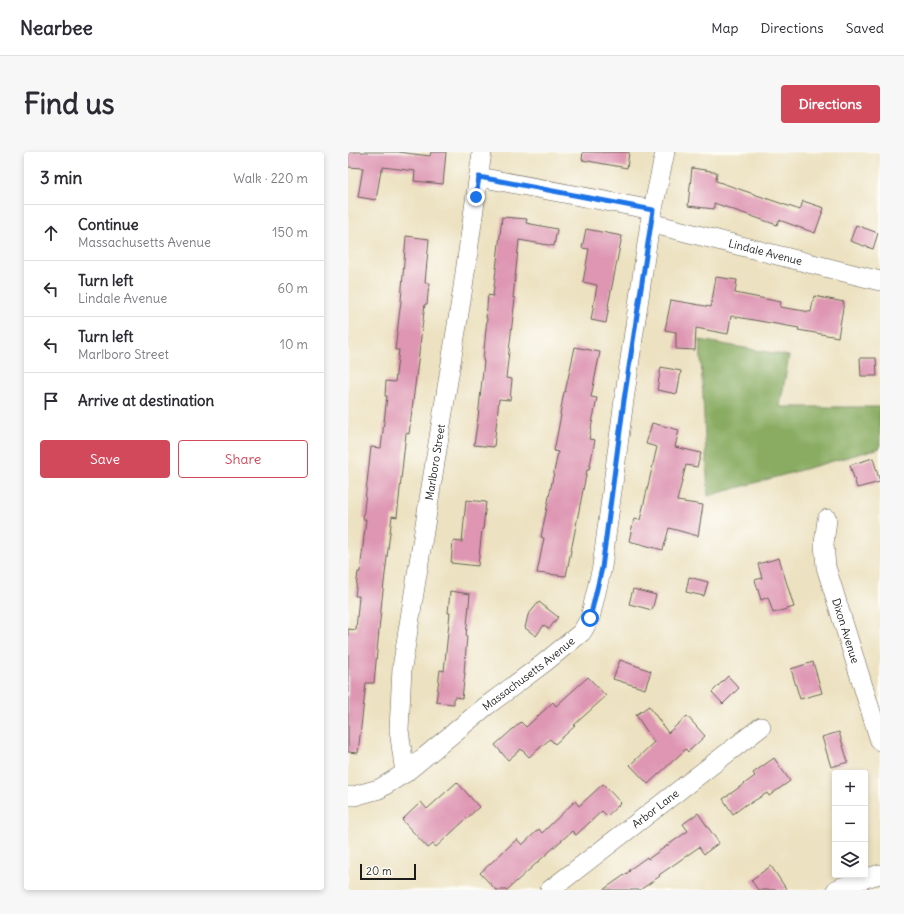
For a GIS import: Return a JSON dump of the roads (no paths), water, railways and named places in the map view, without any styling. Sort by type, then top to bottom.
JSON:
[{"type":"street","name":"Marlboro Street","points":[[405,773],[399,730],[402,668],[462,294],[482,152]]},
{"type":"street","name":"Massachusetts Avenue","points":[[348,796],[354,796],[379,789],[405,773],[485,707],[544,663],[582,632],[590,618],[602,568],[624,400],[652,216],[665,152]]},
{"type":"street","name":"Lindale Avenue","points":[[479,177],[652,216],[880,281]]},
{"type":"street","name":"Dixon Avenue","points":[[827,519],[824,544],[826,567],[880,741]]},
{"type":"street","name":"Arbor Lane","points":[[550,890],[761,727]]},
{"type":"street","points":[[836,890],[856,881],[880,874]]}]
